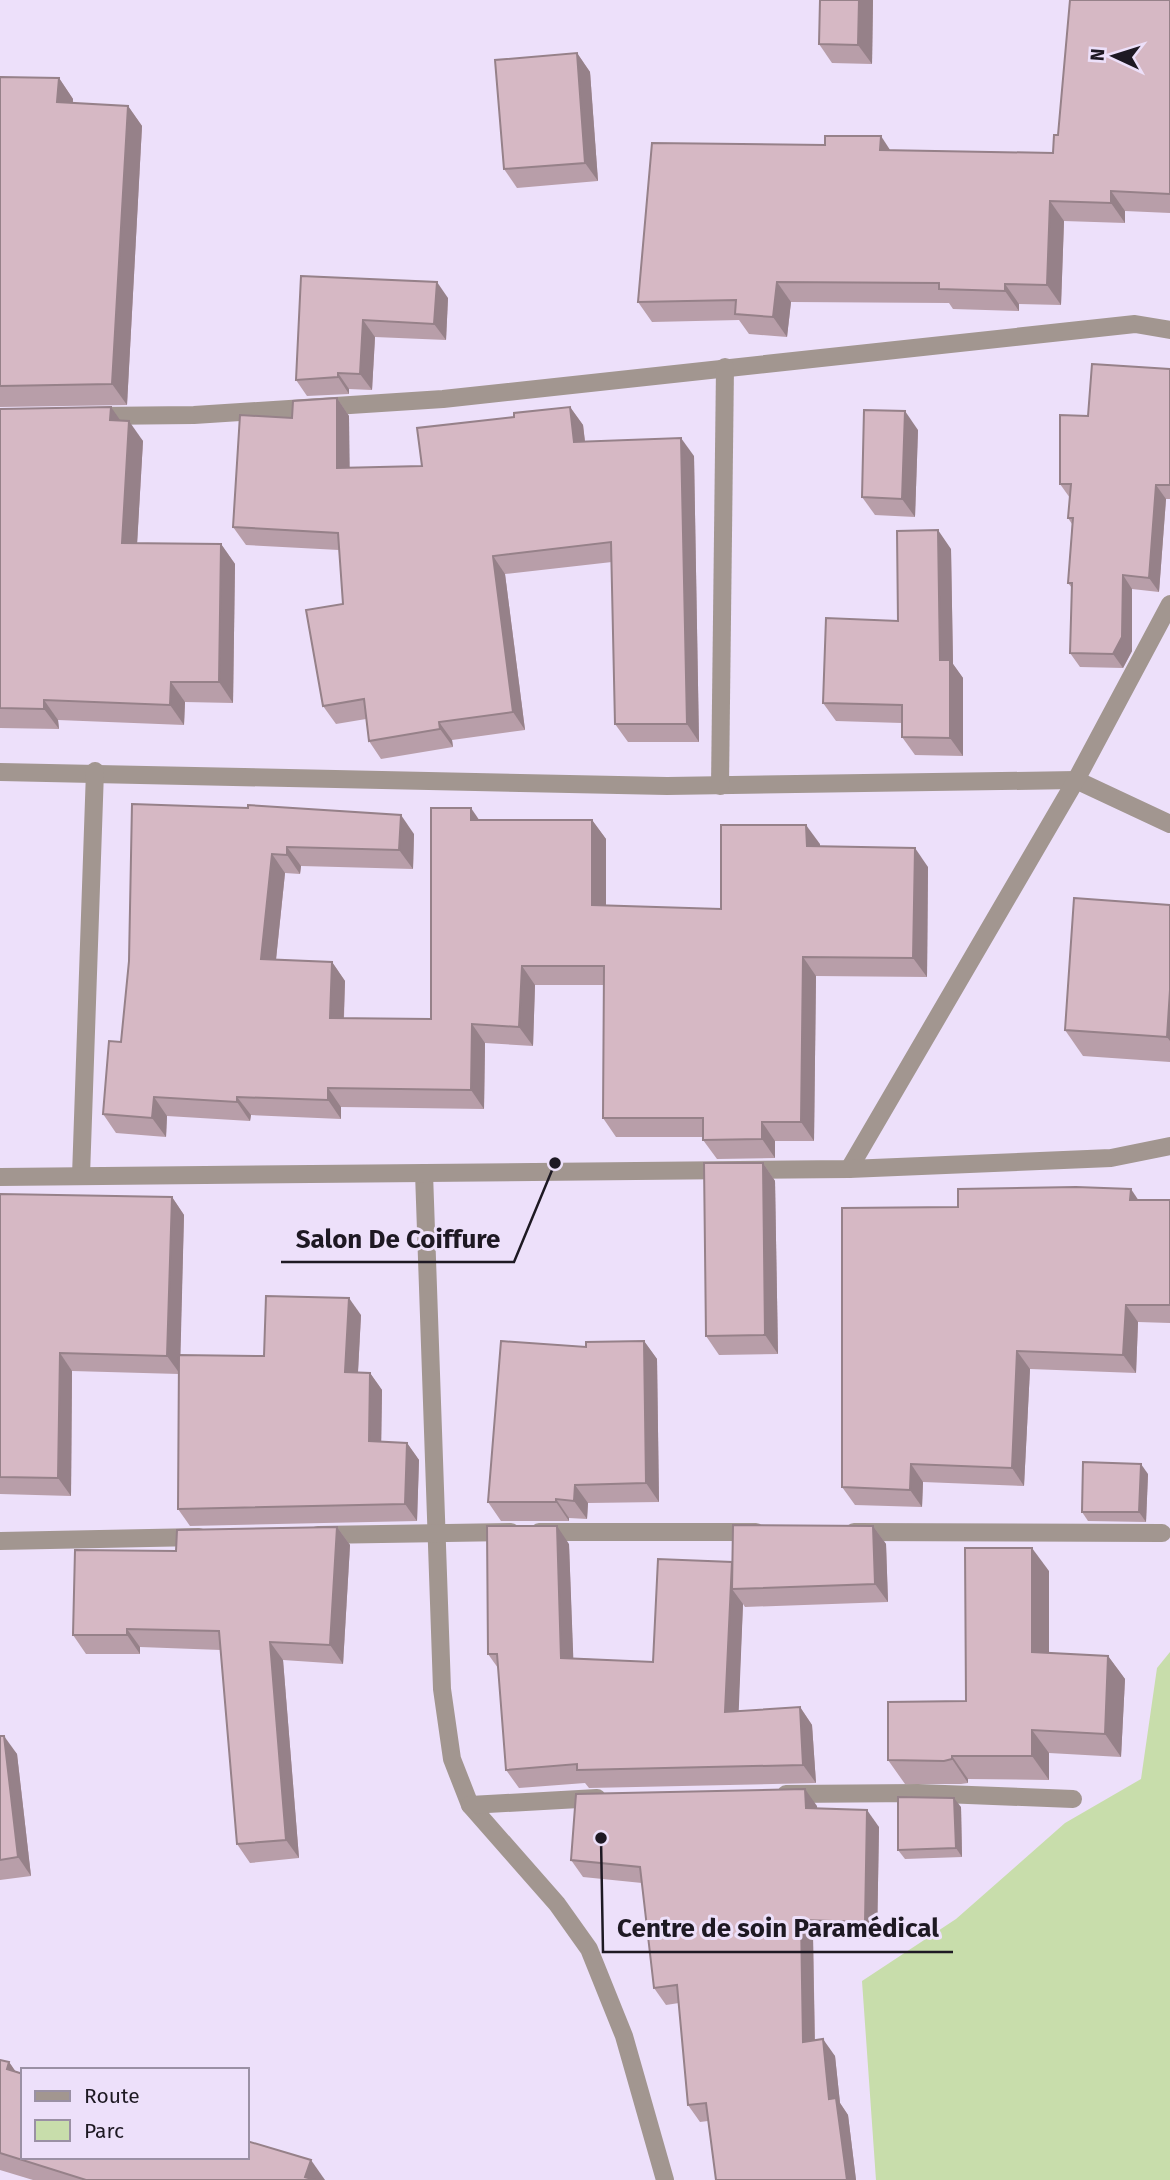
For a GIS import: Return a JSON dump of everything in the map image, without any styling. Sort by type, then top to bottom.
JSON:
[{"type":"street","points":[[69,417],[194,415],[443,399],[1135,324],[1170,330]]},
{"type":"street","points":[[720,786],[725,367]]},
{"type":"street","points":[[849,1169],[1076,780],[1170,604]]},
{"type":"street","points":[[81,1176],[95,771]]},
{"type":"street","points":[[0,772],[95,771],[720,786],[1076,780],[1170,824]]},
{"type":"street","points":[[0,1177],[849,1169],[1111,1158],[1170,1146]]},
{"type":"street","points":[[424,1173],[442,1689],[452,1759],[470,1805],[557,1904],[589,1949],[624,2036],[665,2180]]},
{"type":"street","points":[[301,1535],[438,1532],[772,1532]]},
{"type":"street","points":[[841,1532],[1161,1533]]},
{"type":"street","points":[[0,1541],[219,1536]]},
{"type":"street","points":[[766,1794],[918,1793],[1073,1799]]},
{"type":"street","points":[[470,1805],[616,1797]]},
{"type":"green space","points":[[1170,1652],[1170,2180],[876,2180],[862,1981],[956,1919],[1065,1823],[1141,1779],[1157,1668]]},
{"type":"building","points":[[820,0],[859,0],[858,45],[819,44]]},
{"type":"building","points":[[1070,0],[1170,0],[1170,194],[1111,191],[1111,203],[1050,201],[1047,285],[1005,284],[1005,291],[939,289],[939,283],[777,282],[773,317],[735,314],[736,300],[638,302],[652,143],[825,145],[825,136],[881,136],[880,150],[1053,153],[1054,135],[1058,135]]},
{"type":"building","points":[[577,53],[585,163],[504,169],[495,60]]},
{"type":"building","points":[[0,77],[59,78],[57,102],[128,106],[112,384],[0,386]]},
{"type":"building","points":[[301,276],[437,282],[434,324],[363,320],[360,374],[338,373],[338,377],[296,380]]},
{"type":"building","points":[[1092,364],[1170,369],[1170,485],[1156,485],[1149,578],[1123,575],[1122,637],[1113,654],[1070,653],[1072,583],[1068,583],[1073,518],[1068,518],[1071,484],[1060,484],[1060,415],[1088,416]]},
{"type":"building","points":[[337,398],[337,468],[422,466],[417,428],[514,417],[514,413],[570,407],[574,442],[681,438],[687,724],[615,724],[611,542],[493,556],[513,712],[439,722],[440,729],[369,741],[364,699],[323,706],[306,610],[343,604],[338,533],[233,527],[240,415],[292,418],[293,401]]},
{"type":"building","points":[[111,407],[110,420],[129,421],[122,543],[221,544],[219,682],[171,682],[170,705],[44,700],[44,709],[0,708],[0,409]]},
{"type":"building","points":[[864,410],[905,411],[902,499],[862,497]]},
{"type":"building","points":[[938,530],[940,660],[950,660],[950,738],[902,737],[902,705],[823,703],[826,618],[898,621],[897,531]]},
{"type":"building","points":[[132,804],[248,808],[248,805],[401,815],[399,850],[287,847],[287,855],[272,854],[261,959],[332,962],[330,1018],[431,1019],[431,808],[471,808],[471,820],[592,820],[592,905],[721,909],[721,825],[806,825],[807,846],[915,848],[913,958],[803,957],[801,1122],[762,1122],[762,1139],[703,1140],[703,1118],[603,1118],[604,966],[522,966],[519,1027],[472,1024],[471,1090],[328,1088],[328,1100],[237,1097],[237,1102],[154,1097],[152,1118],[103,1114],[109,1041],[121,1042],[129,961]]},
{"type":"building","points":[[1074,898],[1170,905],[1167,1037],[1065,1030]]},
{"type":"building","points":[[704,1163],[763,1163],[765,1335],[706,1336]]},
{"type":"building","points":[[958,1189],[1131,1189],[1130,1200],[1170,1200],[1170,1305],[1126,1305],[1123,1355],[1017,1351],[1012,1468],[911,1464],[910,1490],[842,1487],[842,1208],[958,1207]]},
{"type":"building","points":[[0,1194],[172,1197],[167,1356],[60,1353],[58,1478],[0,1477]]},
{"type":"building","points":[[266,1296],[349,1298],[345,1372],[370,1373],[369,1441],[407,1443],[405,1504],[178,1509],[179,1355],[264,1356]]},
{"type":"building","points":[[501,1341],[586,1347],[586,1342],[644,1341],[646,1483],[575,1485],[574,1501],[556,1499],[556,1502],[488,1502]]},
{"type":"building","points":[[1083,1462],[1141,1464],[1139,1512],[1082,1512]]},
{"type":"building","points":[[733,1525],[873,1526],[875,1584],[732,1589]]},
{"type":"building","points":[[487,1526],[557,1526],[561,1658],[653,1662],[658,1559],[732,1562],[725,1712],[800,1707],[803,1765],[577,1770],[577,1764],[506,1770],[497,1654],[488,1654]]},
{"type":"building","points":[[337,1527],[330,1645],[270,1642],[286,1840],[237,1844],[219,1631],[127,1629],[127,1635],[73,1635],[75,1550],[176,1551],[177,1530]]},
{"type":"building","points":[[965,1548],[1032,1548],[1032,1652],[1108,1656],[1105,1734],[1032,1730],[1032,1756],[952,1756],[952,1759],[944,1761],[888,1760],[888,1702],[966,1701]]},
{"type":"building","points":[[0,1736],[4,1736],[18,1857],[0,1860]]},
{"type":"building","points":[[805,1789],[806,1808],[867,1810],[865,1922],[801,1920],[803,2042],[823,2039],[829,2099],[836,2098],[847,2180],[716,2180],[706,2103],[688,2105],[677,1985],[654,1988],[640,1867],[571,1860],[576,1794]]},
{"type":"building","points":[[898,1797],[954,1798],[956,1848],[898,1850]]},
{"type":"building","points":[[0,2060],[9,2062],[7,2069],[21,2073],[21,2159],[248,2159],[248,2141],[311,2160],[305,2177],[315,2180],[86,2180],[0,2153]]},
{"type":"place","name":"Salon De Coiffure","points":[[555,1163]]},
{"type":"place","name":"Centre de soin Paramédical","points":[[601,1838]]}]
